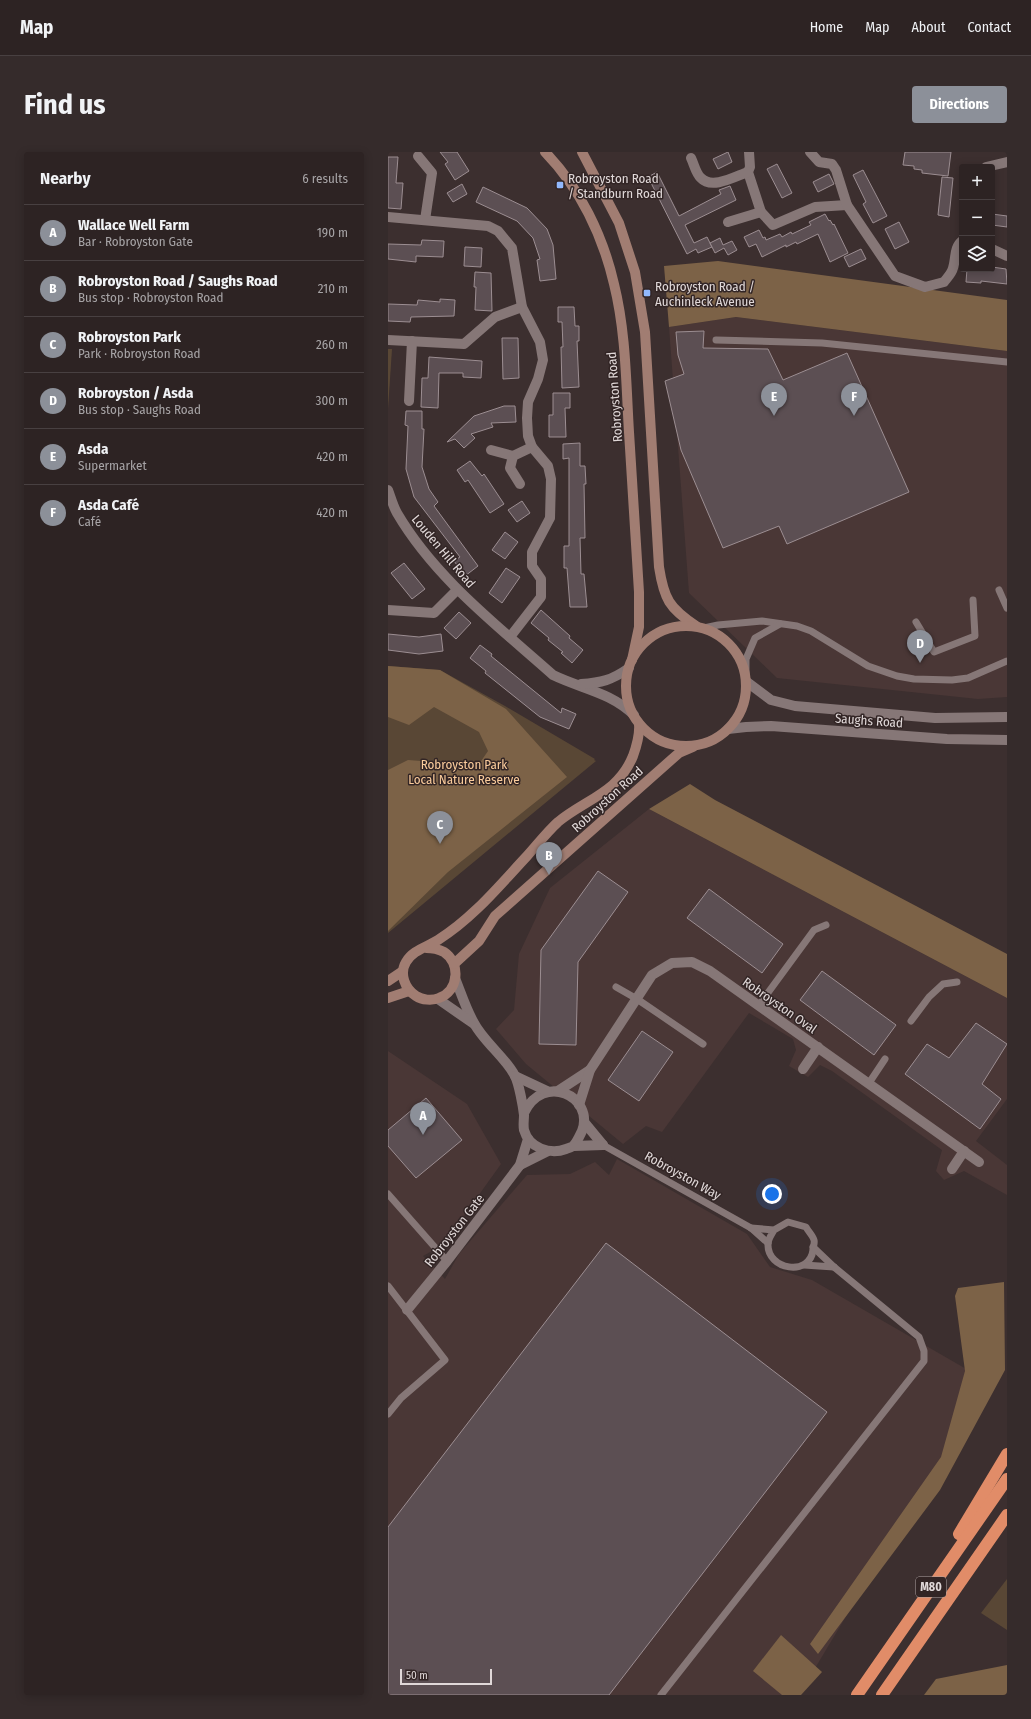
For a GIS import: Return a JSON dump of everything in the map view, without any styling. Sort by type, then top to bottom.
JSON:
[{"type":"highway","points":[[906,1625],[1007,1454]]},
{"type":"highway","name":"M80","points":[[857,1695],[1007,1479]]},
{"type":"highway","name":"M80","points":[[882,1695],[1007,1515]]},
{"type":"highway","points":[[977,1558],[1007,1520]]},
{"type":"main road","name":"Robroyston Road","points":[[545,152],[565,174],[588,213],[602,247],[614,284],[618,303],[624,351],[639,592],[639,627],[630,664]]},
{"type":"main road","points":[[582,152],[619,222],[635,272],[645,332],[659,567],[664,595],[675,610],[700,627],[721,636],[736,651],[742,661],[746,678],[744,703],[738,717],[728,729],[716,738],[698,745],[687,746],[670,744],[654,736],[637,719],[629,706],[626,688],[630,664],[638,649],[649,638],[674,627],[700,627]]},
{"type":"main road","name":"Robroyston Road","points":[[388,981],[403,971],[406,962],[412,954],[426,948],[456,929],[483,904],[558,822],[615,785],[625,773],[638,741],[637,719]]},
{"type":"main road","name":"Robroyston Road","points":[[454,964],[479,941],[495,916],[671,760],[680,753],[698,745]]},
{"type":"main road","points":[[403,971],[404,983],[409,991],[416,997],[425,1000],[438,999],[445,995],[453,986],[455,978],[454,964],[443,952],[436,949],[426,948]]},
{"type":"main road","points":[[388,998],[409,991]]},
{"type":"street","points":[[749,152],[750,167],[748,172],[761,212],[773,225],[815,207],[847,205]]},
{"type":"street","points":[[810,152],[819,162],[832,164],[836,170],[847,205],[895,276],[925,287],[944,282],[953,269],[954,257],[959,244]]},
{"type":"street","points":[[1002,152],[1004,162]]},
{"type":"street","points":[[418,156],[432,173],[425,220]]},
{"type":"street","points":[[691,158],[700,178],[708,183],[724,181],[748,172]]},
{"type":"street","points":[[728,222],[761,212]]},
{"type":"street","points":[[388,217],[488,226],[498,232],[512,248],[522,307],[540,342],[543,360],[538,378],[528,402],[528,436],[532,447],[548,466],[551,479],[550,518],[532,552],[532,566],[541,579],[541,597],[510,637]]},
{"type":"street","points":[[995,250],[1007,256]]},
{"type":"street","points":[[388,340],[464,344],[495,317],[522,307]]},
{"type":"street","points":[[409,401],[412,341]]},
{"type":"street","points":[[491,450],[513,456],[532,447]]},
{"type":"street","points":[[513,456],[510,468],[520,484]]},
{"type":"street","name":"Louden Hill Road","points":[[388,490],[396,512],[415,539],[457,590],[553,675],[571,684],[612,698],[623,705],[637,719]]},
{"type":"street","points":[[388,610],[434,613],[457,590]]},
{"type":"street","name":"Louden Hill Road","points":[[571,684],[598,684],[608,681],[630,664]]},
{"type":"street","name":"Saughs Road","points":[[746,678],[771,700],[795,706],[935,718],[1007,717]]},
{"type":"street","name":"Saughs Road","points":[[728,729],[746,726],[770,726],[947,739],[1007,740]]},
{"type":"street","name":"Robroyston Oval","points":[[590,1070],[652,975],[672,963],[692,962],[710,971],[759,1005],[979,1162]]},
{"type":"street","points":[[455,978],[474,1024],[515,1076],[524,1114],[524,1130],[528,1139],[539,1148],[548,1151]]},
{"type":"street","points":[[438,999],[474,1024]]},
{"type":"street","points":[[803,1069],[818,1047]]},
{"type":"street","points":[[558,1092],[590,1070]]},
{"type":"street","points":[[579,1105],[590,1070]]},
{"type":"street","points":[[515,1076],[547,1091],[558,1092],[570,1096],[579,1105],[584,1122],[603,1145]]},
{"type":"street","points":[[524,1114],[532,1099],[547,1091]]},
{"type":"street","points":[[574,1146],[582,1131],[584,1122]]},
{"type":"street","points":[[520,1165],[528,1139]]},
{"type":"street","points":[[520,1165],[548,1151],[562,1150],[574,1146],[603,1145]]},
{"type":"street","points":[[952,1169],[964,1151]]},
{"type":"street","name":"Robroyston Gate","points":[[407,1310],[448,1261],[520,1165]]},
{"type":"lane","points":[[716,340],[822,343],[1007,362]]},
{"type":"lane","points":[[999,590],[1007,608]]},
{"type":"lane","points":[[916,622],[934,652],[975,636],[973,600]]},
{"type":"lane","points":[[700,627],[757,622],[797,626],[811,631],[868,666],[897,676],[914,679],[952,680],[968,678],[1007,661]]},
{"type":"lane","points":[[746,678],[746,659],[755,638],[780,624]]},
{"type":"lane","points":[[759,1005],[814,930],[826,925]]},
{"type":"lane","points":[[911,1021],[928,997],[943,984],[957,982]]},
{"type":"lane","points":[[616,987],[637,999],[703,1044]]},
{"type":"lane","points":[[869,1083],[885,1059]]},
{"type":"lane","name":"Robroyston Way","points":[[603,1145],[751,1228],[768,1243],[769,1253],[776,1262],[794,1268],[804,1265],[834,1267]]},
{"type":"lane","points":[[388,1194],[448,1261]]},
{"type":"lane","name":"Robroyston Way","points":[[751,1228],[774,1230],[788,1222],[806,1227],[814,1240],[813,1247]]},
{"type":"lane","points":[[768,1243],[774,1230]]},
{"type":"lane","points":[[804,1265],[812,1255],[813,1247]]},
{"type":"lane","points":[[661,1695],[924,1361],[924,1351],[919,1337],[834,1267],[813,1247]]},
{"type":"lane","points":[[388,1286],[445,1360],[401,1398],[388,1414]]},
{"type":"shaded area","points":[[736,317],[1007,351],[1007,697],[978,699],[777,678],[689,593],[669,327]]},
{"type":"shaded area","points":[[649,809],[1007,998],[1007,1099],[976,1141],[1007,1165],[1007,1195],[964,1171],[944,1180],[936,1171],[942,1150],[832,1071],[820,1065],[808,1077],[789,1066],[796,1050],[793,1039],[749,1013],[662,1132],[646,1126],[623,1144],[526,1064],[496,1029],[514,1010],[519,954],[550,888]]},
{"type":"shaded area","points":[[388,1051],[467,1104],[501,1164],[443,1245],[423,1256],[445,1279],[459,1254],[527,1175],[570,1174],[595,1162],[609,1175],[617,1159],[747,1234],[770,1267],[812,1280],[987,1381],[799,1695],[388,1695]]},
{"type":"green space","points":[[718,261],[1007,300],[1007,351],[736,317],[669,327],[664,266]]},
{"type":"green space","points":[[388,349],[392,349],[388,409]]},
{"type":"green space","name":"Robroyston Park Local Nature Reserve","points":[[388,666],[440,670],[505,706],[596,761],[388,933]]},
{"type":"green space","name":"Robroyston Park Local Nature Reserve","points":[[388,666],[440,670],[506,709],[567,777],[448,872],[388,931],[388,770],[408,760],[448,763],[475,770],[488,751],[479,732],[434,707],[409,725],[388,717]]},
{"type":"green space","points":[[690,784],[715,800],[1007,954],[1007,998],[649,809]]},
{"type":"green space","points":[[1004,1282],[1005,1370],[940,1490],[818,1654],[810,1644],[941,1457],[965,1371],[955,1296],[958,1288]]},
{"type":"green space","points":[[1007,1579],[1007,1630],[981,1613]]},
{"type":"green space","points":[[781,1635],[822,1672],[801,1695],[782,1695],[753,1671]]},
{"type":"green space","points":[[1007,1665],[1007,1695],[924,1695],[936,1679]]},
{"type":"building","points":[[440,152],[457,152],[469,171],[455,180],[445,164],[448,162]]},
{"type":"building","points":[[728,152],[732,162],[718,169],[713,159]]},
{"type":"building","points":[[905,152],[951,152],[948,176],[922,173],[922,170],[914,169],[914,166],[903,165]]},
{"type":"building","points":[[388,157],[398,157],[396,183],[403,183],[401,209],[388,208]]},
{"type":"building","points":[[777,164],[792,193],[782,198],[767,169]]},
{"type":"building","points":[[863,170],[887,216],[873,223],[863,204],[866,202],[853,175]]},
{"type":"building","points":[[657,172],[679,216],[721,194],[719,190],[730,186],[736,200],[685,225],[694,243],[707,237],[712,247],[698,253],[696,249],[687,254],[648,177]]},
{"type":"building","points":[[829,174],[834,184],[818,192],[813,182]]},
{"type":"building","points":[[942,177],[953,178],[949,217],[938,215]]},
{"type":"building","points":[[462,184],[467,194],[453,202],[447,193]]},
{"type":"building","points":[[483,187],[527,208],[547,229],[553,245],[556,279],[540,281],[537,260],[540,259],[533,238],[517,221],[476,202]]},
{"type":"building","points":[[825,214],[829,221],[830,220],[833,225],[834,224],[848,253],[830,262],[818,234],[797,244],[796,242],[786,247],[786,245],[762,257],[756,244],[749,247],[744,237],[759,230],[763,238],[765,237],[766,240],[780,234],[782,237],[811,225],[809,222]]},
{"type":"building","points":[[995,214],[1007,216],[1007,227],[995,225]]},
{"type":"building","points":[[899,222],[909,242],[895,249],[885,229]]},
{"type":"building","points":[[720,238],[723,245],[732,241],[737,250],[728,255],[724,248],[715,253],[710,243]]},
{"type":"building","points":[[422,240],[444,241],[443,257],[416,256],[416,262],[388,259],[388,244],[421,245]]},
{"type":"building","points":[[465,247],[482,248],[481,267],[464,266]]},
{"type":"building","points":[[861,249],[866,259],[849,267],[844,257]]},
{"type":"building","points":[[995,267],[1006,269],[1007,284],[981,281],[981,283],[966,282],[967,272],[995,272]]},
{"type":"building","points":[[475,272],[491,273],[492,311],[475,310]]},
{"type":"building","points":[[440,299],[455,300],[454,316],[411,317],[410,322],[388,321],[388,304],[417,305],[418,300],[440,302]]},
{"type":"building","points":[[558,307],[574,307],[575,326],[579,326],[579,341],[577,341],[579,387],[562,388],[562,322],[558,322]]},
{"type":"building","points":[[704,331],[703,348],[768,349],[783,380],[847,353],[909,492],[787,544],[779,526],[723,548],[681,450],[665,381],[684,374],[678,355],[676,332]]},
{"type":"building","points":[[502,338],[518,338],[519,378],[503,379]]},
{"type":"building","points":[[429,357],[482,361],[481,378],[463,377],[463,373],[439,373],[438,408],[421,407],[422,378],[428,378]]},
{"type":"building","points":[[553,393],[570,393],[570,408],[565,408],[566,437],[549,437],[549,415],[553,415]]},
{"type":"building","points":[[504,406],[515,406],[516,422],[491,423],[493,427],[471,434],[475,438],[464,448],[455,439],[447,442],[474,416]]},
{"type":"building","points":[[406,411],[422,411],[422,429],[424,429],[422,467],[429,489],[438,502],[434,506],[478,566],[465,576],[454,561],[460,557],[414,497],[406,469],[408,426],[405,425]]},
{"type":"building","points":[[580,443],[580,466],[585,466],[586,484],[584,484],[585,538],[580,538],[581,574],[584,574],[587,607],[570,607],[567,568],[564,568],[564,546],[569,546],[569,458],[563,459],[563,444]]},
{"type":"building","points":[[470,461],[482,476],[484,474],[504,504],[490,513],[468,480],[465,482],[457,470]]},
{"type":"building","points":[[522,501],[530,513],[517,522],[508,510]]},
{"type":"building","points":[[505,532],[518,542],[505,559],[492,550]]},
{"type":"building","points":[[404,563],[425,589],[412,599],[391,573]]},
{"type":"building","points":[[506,568],[520,577],[502,603],[489,593]]},
{"type":"building","points":[[541,610],[583,650],[572,663],[561,653],[563,652],[548,640],[549,638],[531,623]]},
{"type":"building","points":[[459,612],[471,623],[456,639],[444,628]]},
{"type":"building","points":[[388,634],[419,637],[441,634],[443,651],[419,654],[388,650]]},
{"type":"building","points":[[480,645],[492,654],[491,656],[561,713],[562,708],[576,714],[569,729],[540,717],[485,673],[486,671],[470,658]]},
{"type":"building","points":[[598,871],[628,892],[578,962],[576,1045],[539,1044],[541,950]]},
{"type":"building","points":[[709,889],[783,944],[762,973],[687,918]]},
{"type":"building","points":[[822,971],[896,1025],[874,1055],[800,1000]]},
{"type":"building","points":[[976,1023],[1007,1044],[982,1084],[1001,1099],[980,1129],[905,1074],[927,1044],[949,1058]]},
{"type":"building","points":[[642,1031],[673,1052],[639,1101],[608,1080]]},
{"type":"building","points":[[426,1098],[462,1140],[416,1178],[388,1146],[388,1130]]},
{"type":"building","points":[[606,1243],[827,1412],[609,1695],[388,1695],[388,1527]]},
{"type":"place","name":"Robroyston Road / Standburn Road","points":[[560,185]]},
{"type":"place","name":"Robroyston Road / Auchinleck Avenue","points":[[647,293]]},
{"type":"place","name":"Asda","points":[[774,416]]},
{"type":"place","name":"Asda Café","points":[[854,416]]},
{"type":"place","name":"Robroyston / Asda","points":[[920,663]]},
{"type":"place","name":"Robroyston Park","points":[[440,844]]},
{"type":"place","name":"Robroyston Road / Saughs Road","points":[[549,875]]},
{"type":"place","name":"Wallace Well Farm","points":[[423,1135]]}]
